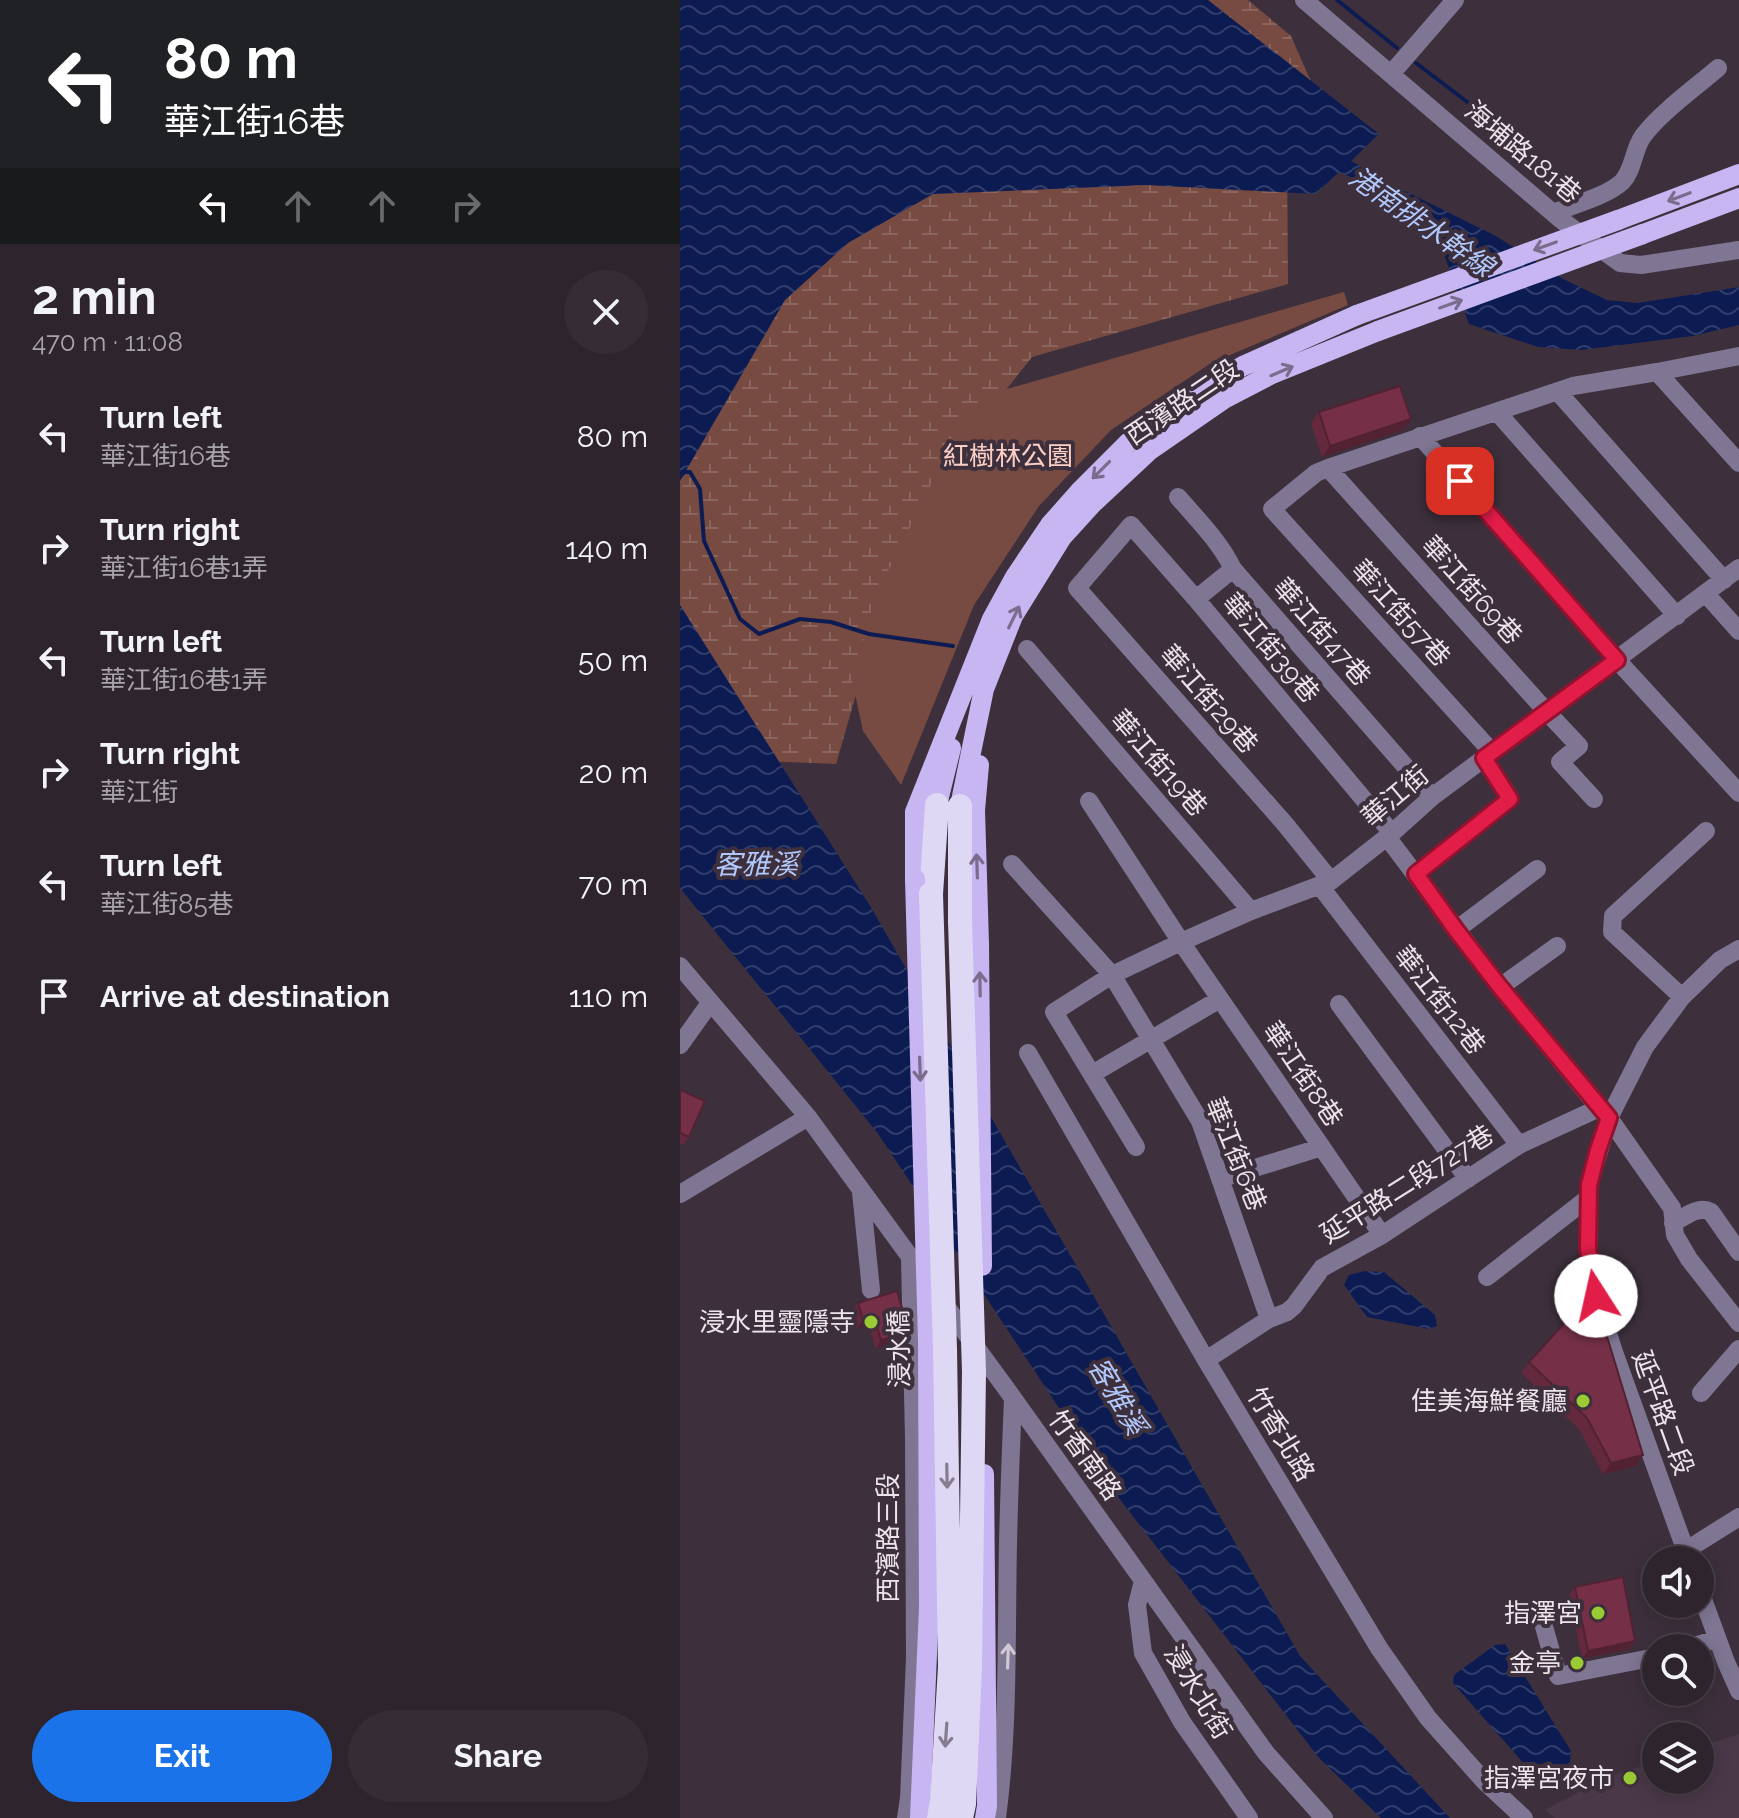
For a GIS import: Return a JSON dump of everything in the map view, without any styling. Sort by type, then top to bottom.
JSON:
[{"type":"highway","points":[[923,886],[948,806]]},
{"type":"highway","points":[[948,806],[960,921],[974,1372],[970,1666],[961,1818]]},
{"type":"highway","name":"浸水橋","points":[[923,886],[945,1349],[950,1667],[939,1818]]},
{"type":"main road","name":"西濱路二段","points":[[948,806],[992,619],[1015,577],[1050,525],[1128,443],[1192,394],[1243,366],[1357,315],[1739,174]]},
{"type":"main road","name":"西濱路二段","points":[[923,886],[915,812],[976,684],[1013,616],[1062,537],[1150,450],[1224,399],[1272,374],[1378,331],[1739,198]]},
{"type":"main road","name":"西濱路二段","points":[[976,684],[985,1818]]},
{"type":"main road","name":"浸水橋","points":[[920,1818],[929,1635],[923,886]]},
{"type":"street","name":"海埔路181巷","points":[[1304,0],[1553,213],[1620,263],[1641,265],[1739,250]]},
{"type":"street","points":[[1391,74],[1455,0]]},
{"type":"street","points":[[1553,213],[1609,191],[1622,182],[1640,140],[1651,126],[1718,68]]},
{"type":"street","points":[[1328,468],[1573,386],[1739,356]]},
{"type":"street","points":[[1657,372],[1739,463]]},
{"type":"street","points":[[1558,392],[1724,580]]},
{"type":"street","points":[[1497,412],[1677,616]]},
{"type":"street","points":[[1420,436],[1739,793]]},
{"type":"street","name":"華江街57巷","points":[[1328,468],[1316,473],[1272,509],[1488,755],[1510,799],[1416,874]]},
{"type":"street","name":"華江街69巷","points":[[1328,468],[1579,746],[1560,762],[1594,799]]},
{"type":"street","name":"華江街47巷","points":[[1178,497],[1213,538],[1233,569],[1432,797]]},
{"type":"street","name":"華江街39巷","points":[[1107,554],[1131,525],[1196,599],[1390,835],[1456,930],[1604,1113],[1672,1208],[1675,1235],[1689,1259],[1732,1301],[1739,1323]]},
{"type":"street","name":"華江街29巷","points":[[1107,554],[1077,588],[1285,824],[1326,884]]},
{"type":"street","name":"華江街","points":[[1092,1074],[1054,1012],[1112,975],[1181,942],[1251,911],[1326,884],[1390,835],[1432,797],[1739,568]]},
{"type":"street","points":[[1196,599],[1233,569]]},
{"type":"street","points":[[1706,594],[1739,631]]},
{"type":"street","name":"華江街19巷","points":[[1027,649],[1251,911]]},
{"type":"street","name":"華江街8巷","points":[[1089,801],[1181,942],[1382,1235]]},
{"type":"street","points":[[1682,997],[1612,932],[1613,916],[1706,831]]},
{"type":"street","name":"華江街6巷","points":[[1012,864],[1112,975],[1200,1121],[1269,1319]]},
{"type":"street","points":[[1456,930],[1537,869]]},
{"type":"street","name":"華江街12巷","points":[[1326,884],[1519,1145]]},
{"type":"street","points":[[1500,987],[1557,946]]},
{"type":"street","name":"延平路二段","points":[[1683,1546],[1596,1296],[1588,1249],[1589,1185],[1604,1113],[1645,1047],[1682,997],[1720,960],[1739,949]]},
{"type":"street","name":"竹香南路","points":[[680,966],[808,1117],[1266,1753],[1324,1818]]},
{"type":"street","points":[[1136,1147],[1092,1074],[1220,999]]},
{"type":"street","points":[[680,1045],[710,1003]]},
{"type":"street","points":[[1339,1004],[1468,1179]]},
{"type":"street","name":"竹香北路","points":[[1028,1053],[1206,1360],[1379,1648],[1428,1718],[1485,1782],[1524,1818]]},
{"type":"street","name":"延平路二段727巷","points":[[1206,1360],[1269,1319],[1287,1312],[1322,1268],[1382,1235],[1519,1145],[1604,1113]]},
{"type":"street","points":[[680,1194],[808,1117]]},
{"type":"street","points":[[1220,1179],[1322,1147]]},
{"type":"street","points":[[860,1189],[871,1290]]},
{"type":"street","points":[[1487,1277],[1588,1198]]},
{"type":"street","points":[[1673,1223],[1698,1209],[1705,1209],[1711,1212],[1739,1252]]},
{"type":"street","name":"西濱路三段","points":[[906,1818],[915,1658],[910,1258]]},
{"type":"street","points":[[1701,1393],[1739,1349]]},
{"type":"street","points":[[997,1818],[1008,1644],[1013,1398]]},
{"type":"street","points":[[1700,1546],[1739,1517]]},
{"type":"street","name":"浸水北街","points":[[1143,1581],[1137,1605],[1143,1653],[1182,1722],[1249,1818]]},
{"type":"street","points":[[1541,1616],[1558,1676],[1642,1660]]},
{"type":"street","points":[[1710,1618],[1739,1691]]},
{"type":"shaded area","name":"指澤宮夜市","points":[[1739,1734],[1739,1818],[1555,1818],[1545,1810],[1609,1776],[1642,1766],[1642,1794],[1714,1794],[1714,1742]]},
{"type":"green space","points":[[680,0],[1248,0],[1291,36],[1330,125],[1287,146],[1288,284],[1032,357],[950,461],[892,570],[836,764],[717,759],[680,753]]},
{"type":"green space","name":"紅樹林公園","points":[[1344,292],[1348,305],[1211,363],[1111,430],[1039,506],[974,605],[901,785],[863,731],[852,680],[875,598],[961,424],[993,393]]},
{"type":"water","points":[[680,0],[1208,0],[1379,134],[1351,161],[1496,236],[1563,279],[1607,300],[1638,303],[1739,287],[1739,325],[1693,336],[1581,350],[1538,347],[1469,324],[1435,229],[1386,201],[1367,184],[1339,172],[1315,194],[1146,185],[933,194],[848,243],[785,300],[680,481]]},
{"type":"water","name":"客雅溪","points":[[680,605],[869,904],[1300,1656],[1450,1818],[1381,1818],[1319,1758],[1115,1493],[879,1135],[680,888]]},
{"type":"water","points":[[1365,1271],[1384,1272],[1435,1315],[1437,1326],[1429,1329],[1367,1317],[1344,1285],[1349,1275]]},
{"type":"water","points":[[1505,1644],[1571,1751],[1570,1762],[1552,1780],[1534,1775],[1453,1683],[1454,1675],[1495,1645]]},
{"type":"building","points":[[1400,386],[1411,419],[1330,446],[1319,412]]},
{"type":"building","points":[[680,1090],[705,1101],[689,1137],[680,1133]]},
{"type":"building","points":[[897,1291],[902,1308],[893,1310],[900,1335],[881,1340],[874,1316],[863,1320],[858,1303]]},
{"type":"building","name":"佳美海鮮餐廳","points":[[1584,1302],[1602,1320],[1643,1455],[1611,1463],[1587,1418],[1529,1362]]},
{"type":"building","points":[[1623,1577],[1635,1641],[1588,1651],[1575,1587]]},
{"type":"waterway","points":[[1337,0],[1397,48]]},
{"type":"waterway","points":[[1416,63],[1520,142],[1578,193]]},
{"type":"waterway","points":[[680,476],[690,472],[700,489],[704,541],[740,619],[759,634],[800,619],[831,622],[869,634],[953,646]]},
{"type":"place","name":"浸水里靈隱寺","points":[[871,1322]]},
{"type":"place","name":"佳美海鮮餐廳","points":[[1583,1401]]},
{"type":"place","name":"指澤宮","points":[[1598,1613]]},
{"type":"place","name":"金亭","points":[[1577,1663]]},
{"type":"place","name":"指澤宮夜市","points":[[1630,1778]]},
{"type":"route","points":[[1460,481],[1617,660],[1484,758],[1510,799],[1416,874],[1500,987],[1609,1118],[1589,1185],[1588,1249],[1596,1296]]},
{"type":"water label","name":"港南排水幹線","points":[[1421,222]]}]
